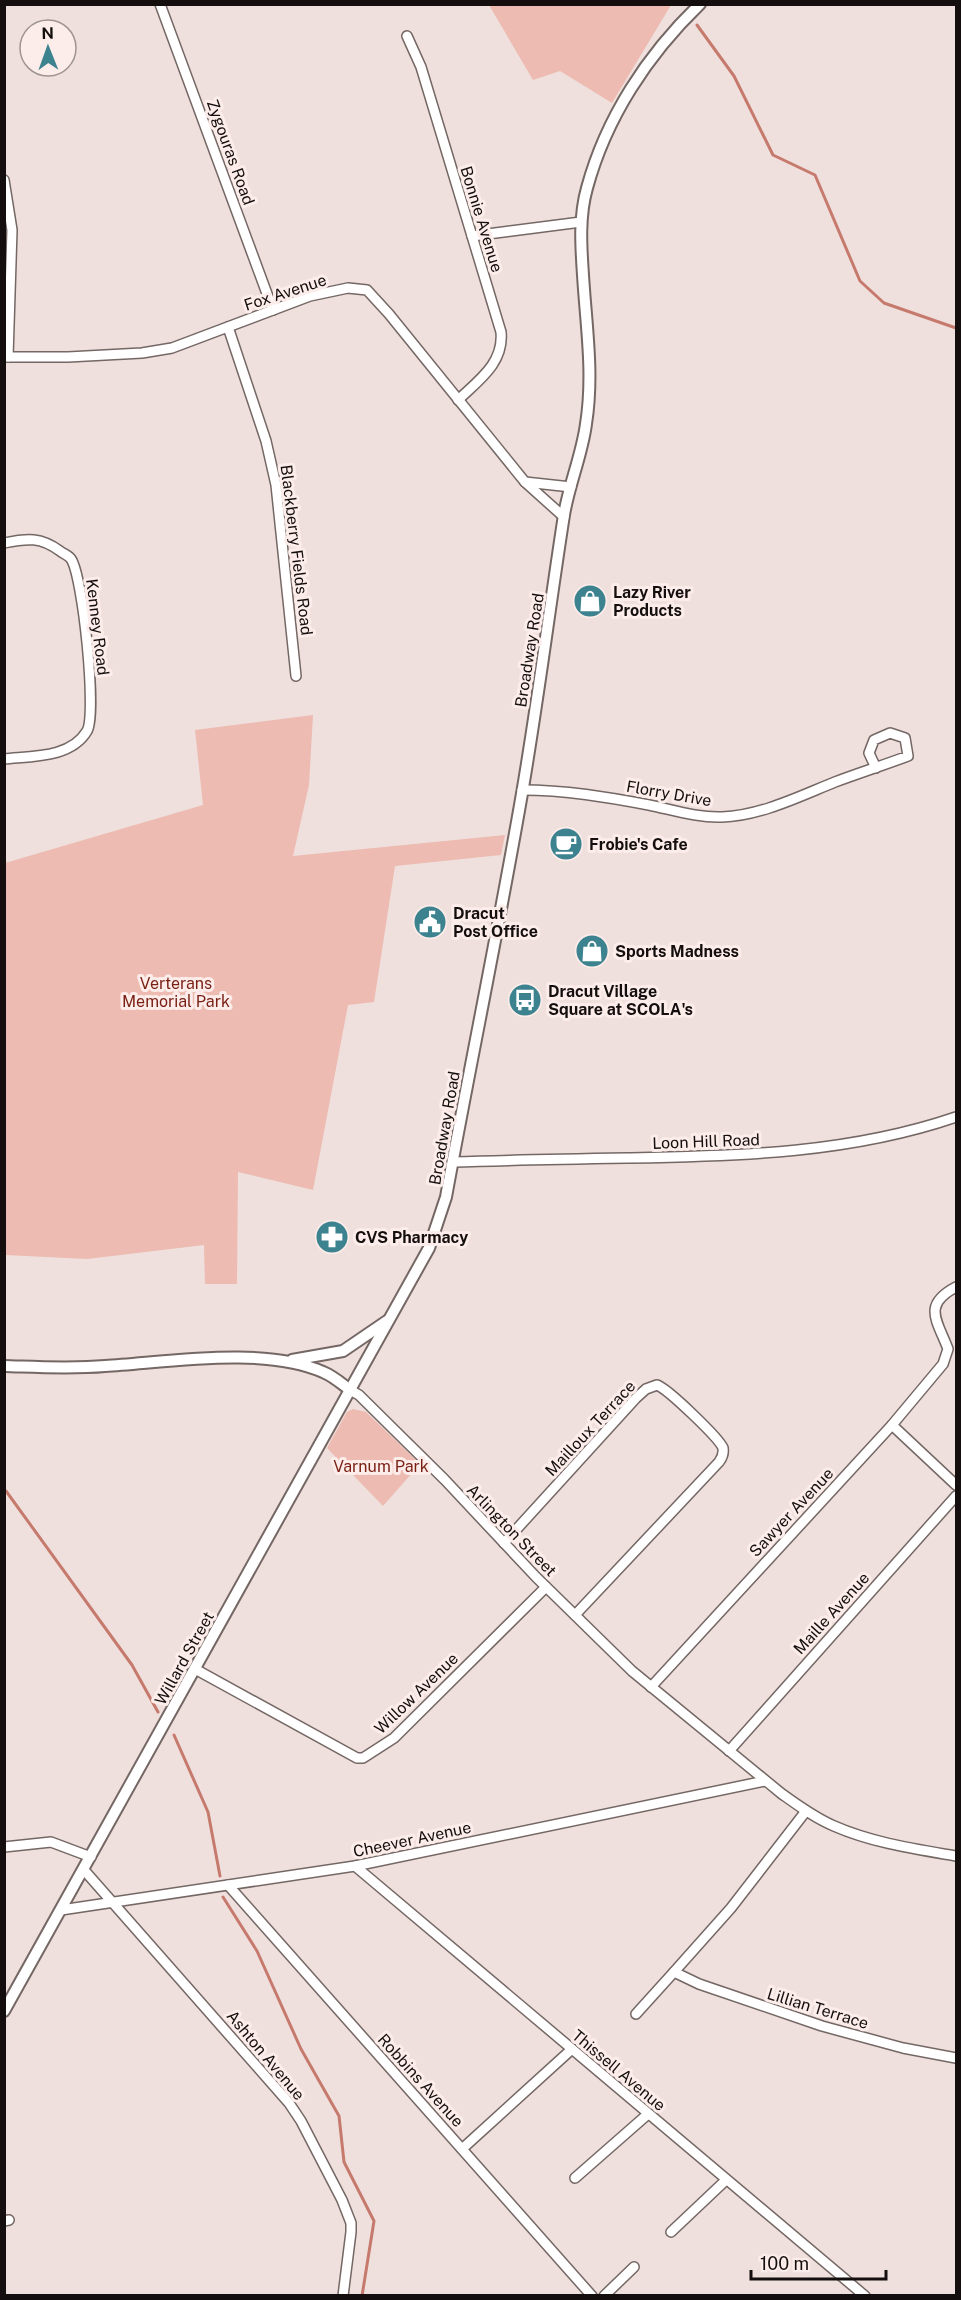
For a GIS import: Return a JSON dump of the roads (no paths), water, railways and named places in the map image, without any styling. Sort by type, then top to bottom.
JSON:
[{"type":"main road","name":"Broadway Road","points":[[390,1319],[429,1248],[446,1197],[522,790],[564,517],[586,429],[590,396],[581,222],[585,192],[595,161],[617,112],[644,68],[671,33],[700,4]]},
{"type":"main road","points":[[284,1361],[343,1350],[390,1319]]},
{"type":"main road","name":"Willard Street","points":[[4,2011],[390,1319]]},
{"type":"main road","name":"Arlington Street","points":[[4,1366],[68,1368],[210,1359],[284,1361],[322,1371],[350,1390]]},
{"type":"street","name":"Zygouras Road","points":[[160,4],[273,310]]},
{"type":"street","name":"Bonnie Avenue","points":[[407,36],[421,67],[501,332],[502,345],[491,368],[458,400]]},
{"type":"street","points":[[4,180],[12,230],[6,357]]},
{"type":"street","points":[[472,236],[581,222]]},
{"type":"street","name":"Fox Avenue","points":[[6,357],[68,357],[142,353],[172,348],[310,296],[348,288],[367,290],[525,482],[564,517]]},
{"type":"street","name":"Blackberry Fields Road","points":[[228,327],[266,441],[276,485],[296,676]]},
{"type":"street","points":[[525,482],[571,487]]},
{"type":"street","name":"Kenney Road","points":[[4,543],[20,540],[46,541],[71,559],[78,577],[91,695],[88,730],[70,748],[45,754],[4,759]]},
{"type":"street","name":"Florry Drive","points":[[522,790],[554,790],[722,817],[768,807],[876,768],[908,756],[905,738],[890,733],[874,740],[869,753],[876,768]]},
{"type":"street","name":"Loon Hill Road","points":[[453,1162],[757,1155],[854,1142],[957,1117]]},
{"type":"street","name":"Sawyer Avenue","points":[[651,1687],[892,1425],[943,1364],[948,1353],[936,1321],[935,1304],[938,1299],[957,1287]]},
{"type":"street","name":"Mailloux Terrace","points":[[504,1543],[636,1398],[651,1386],[657,1385],[668,1392],[716,1437],[722,1447],[722,1457],[719,1462],[575,1615]]},
{"type":"street","name":"Arlington Street","points":[[350,1390],[359,1395],[445,1480],[546,1587],[651,1687],[765,1781],[806,1811],[833,1826],[865,1838],[957,1856]]},
{"type":"street","points":[[892,1425],[957,1485]]},
{"type":"street","name":"Maille Avenue","points":[[729,1751],[957,1496]]},
{"type":"street","name":"Willow Avenue","points":[[195,1669],[357,1758],[363,1758],[393,1738],[546,1587]]},
{"type":"street","name":"Cheever Avenue","points":[[62,1910],[355,1866],[765,1781]]},
{"type":"street","points":[[636,2014],[731,1908],[806,1811]]},
{"type":"street","points":[[4,1847],[51,1842],[91,1857]]},
{"type":"street","name":"Thissell Avenue","points":[[355,1866],[865,2295]]},
{"type":"street","name":"Ashton Avenue","points":[[84,1870],[289,2103],[301,2121],[342,2200],[351,2223],[343,2295]]},
{"type":"street","name":"Robbins Avenue","points":[[228,1885],[592,2295]]},
{"type":"street","name":"Lillian Terrace","points":[[674,1972],[699,1984],[822,2026],[903,2048],[957,2058]]},
{"type":"street","points":[[462,2149],[572,2049]]},
{"type":"street","points":[[575,2178],[648,2114]]},
{"type":"street","points":[[671,2232],[726,2180]]},
{"type":"street","points":[[604,2295],[634,2267]]},
{"type":"waterway","points":[[697,25],[734,76],[773,155],[815,175],[860,281],[884,303],[956,328]]},
{"type":"waterway","points":[[6,1491],[132,1665],[158,1712]]},
{"type":"waterway","points":[[174,1735],[208,1812],[220,1876]]},
{"type":"waterway","points":[[223,1897],[257,1951],[301,2049],[339,2116],[344,2162],[374,2221],[362,2296]]},
{"type":"place","name":"Lazy River Products","points":[[590,601]]},
{"type":"place","name":"Frobie's Cafe","points":[[566,844]]},
{"type":"place","name":"Dracut Post Office","points":[[430,922]]},
{"type":"place","name":"Sports Madness","points":[[592,951]]},
{"type":"place","name":"Dracut Village Square at SCOLA's","points":[[525,1000]]},
{"type":"place","name":"CVS Pharmacy","points":[[332,1237]]},
{"type":"park label","name":"Verterans Memorial Park","points":[[176,992]]},
{"type":"park label","name":"Varnum Park","points":[[381,1466]]}]
